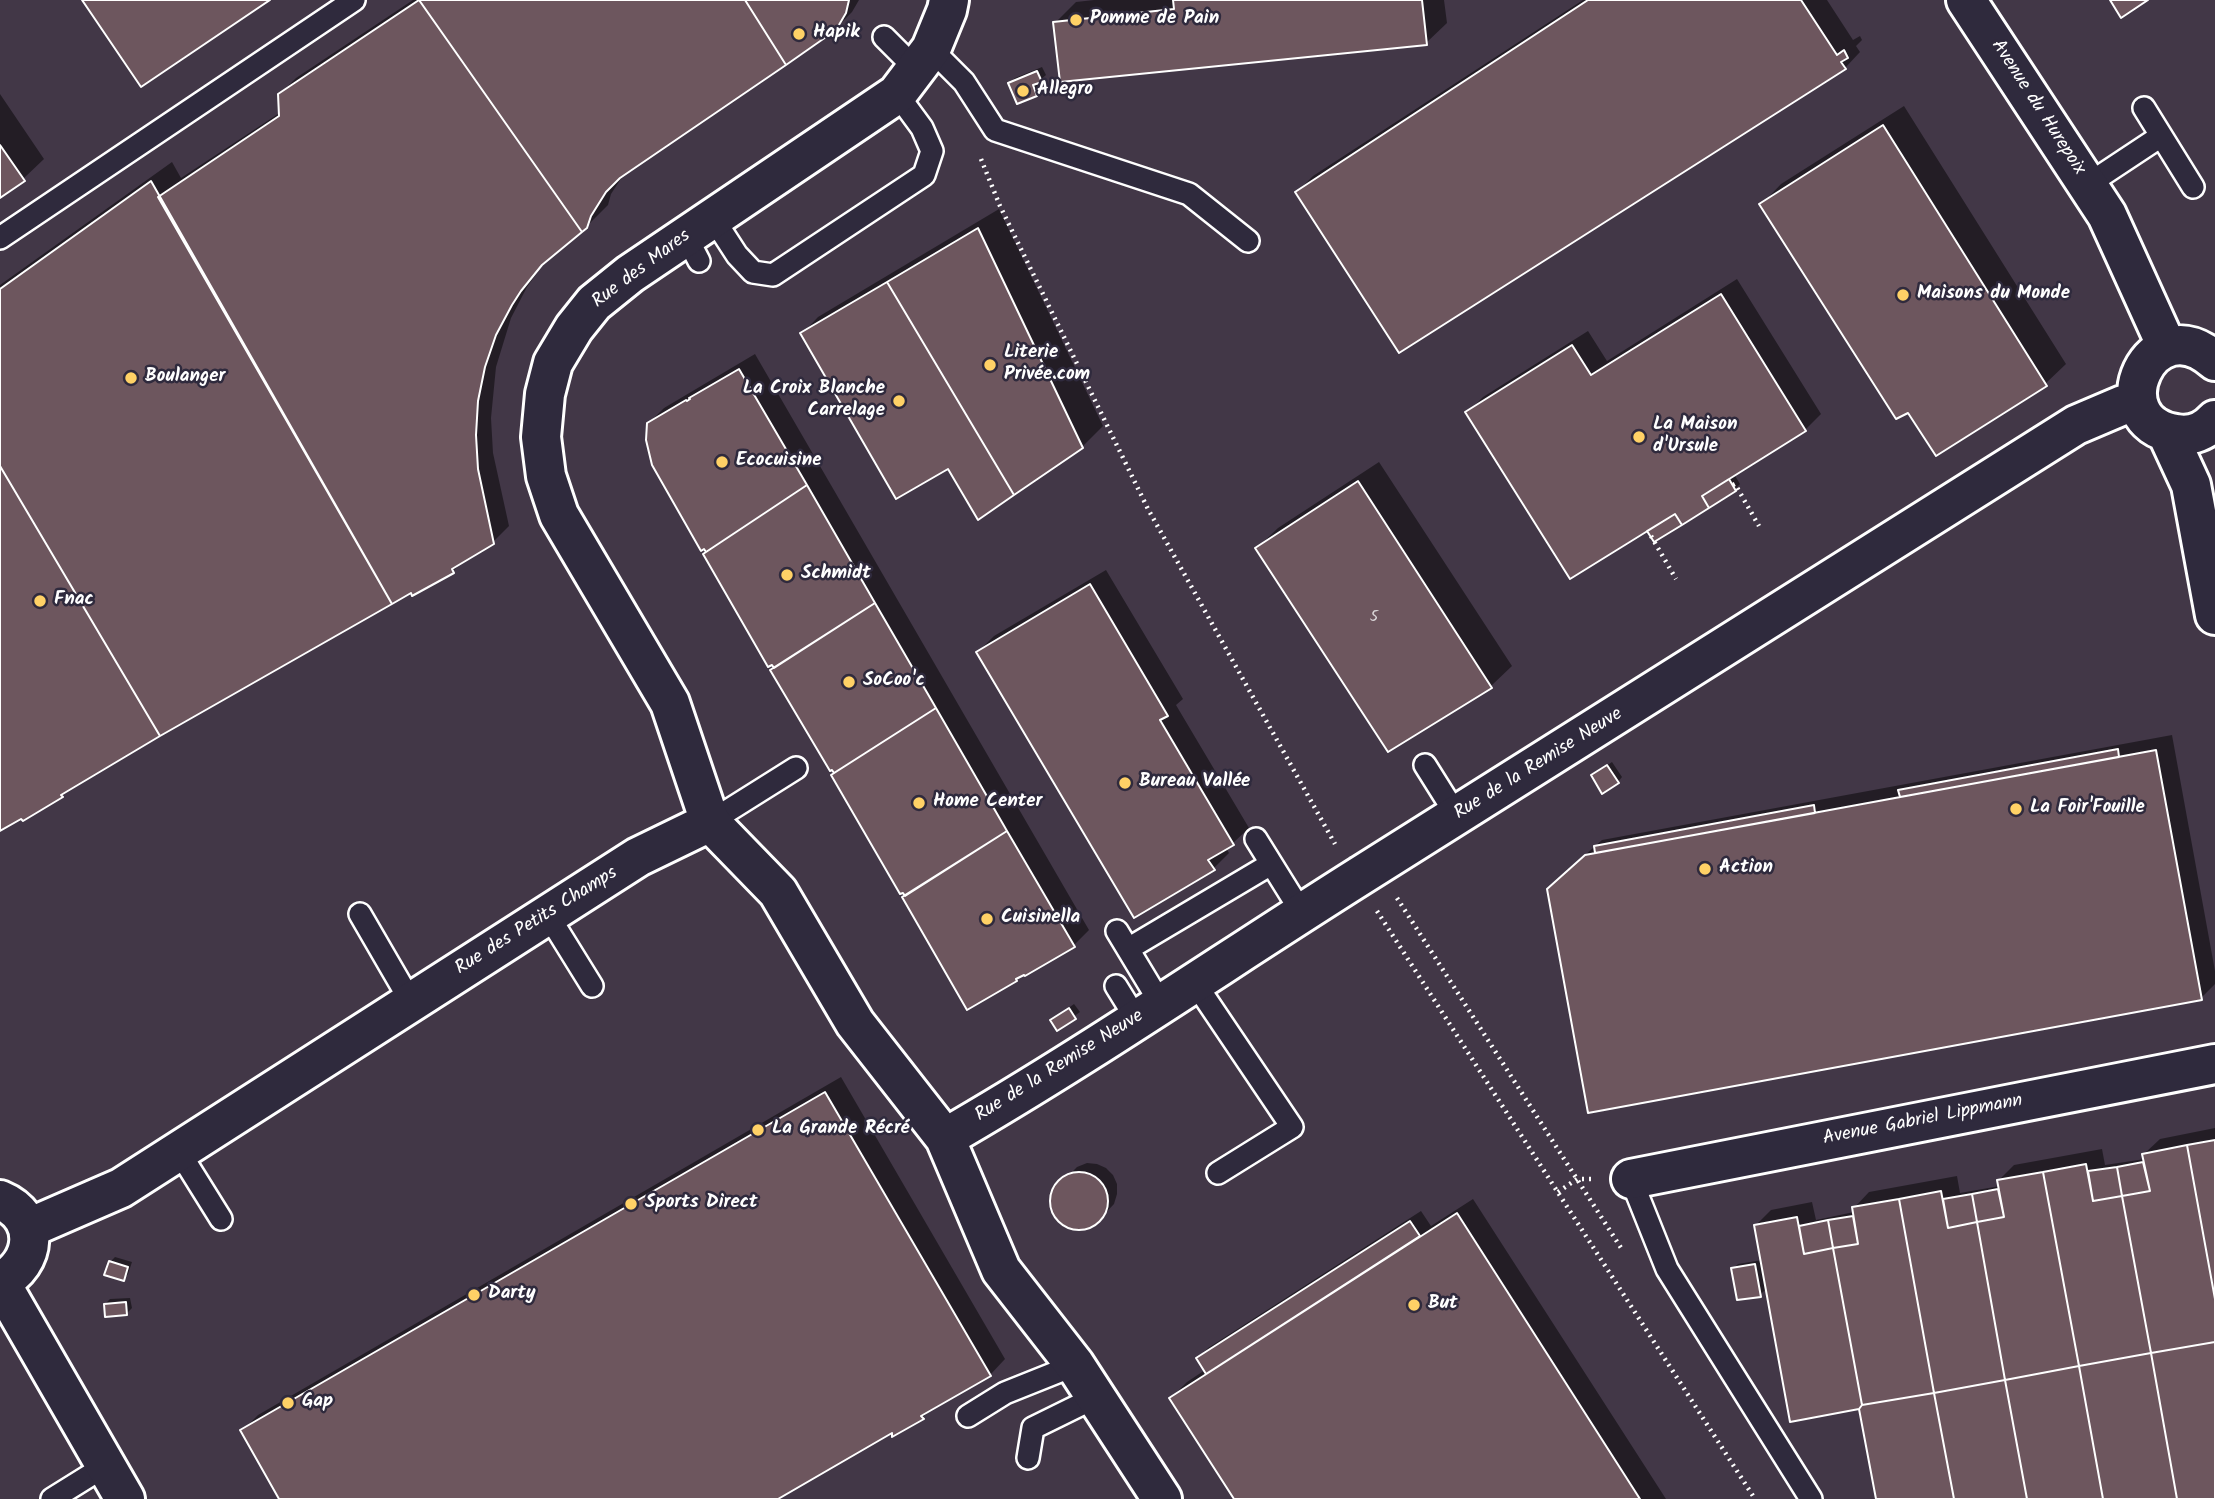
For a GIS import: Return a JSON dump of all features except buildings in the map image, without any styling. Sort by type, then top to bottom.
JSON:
[{"type":"street","points":[[915,71],[947,10],[949,0]]},
{"type":"street","name":"Avenue du Hurepoix","points":[[1966,0],[2097,200],[2156,355]]},
{"type":"street","name":"Rue des Mares","points":[[710,822],[670,703],[559,515],[545,476],[541,437],[545,394],[553,363],[574,328],[619,268],[699,238],[915,71]]},
{"type":"street","points":[[2212,351],[2180,345],[2156,355],[2139,375],[2136,389],[2144,416],[2154,426],[2199,429],[2191,485],[2215,615]]},
{"type":"street","name":"Rue de la Remise Neuve","points":[[945,1138],[1031,1088],[1362,875],[2077,425],[2123,405],[2138,403]]},
{"type":"street","points":[[710,822],[778,892],[855,1023],[945,1138],[1001,1269],[1075,1365],[1162,1499]]},
{"type":"street","name":"Rue des Petits Champs","points":[[29,1228],[121,1188],[638,857],[710,822]]},
{"type":"street","name":"Avenue Gabriel Lippmann","points":[[1631,1179],[2215,1064]]},
{"type":"street","points":[[0,1199],[20,1213],[29,1228],[28,1253],[22,1265],[12,1276],[0,1282],[125,1499]]},
{"type":"lane","points":[[0,238],[354,0]]},
{"type":"lane","points":[[884,37],[915,71],[964,82],[995,130],[1189,194],[1248,241]]},
{"type":"lane","points":[[699,238],[737,255],[753,272],[773,275],[925,174],[932,151],[922,128],[915,71]]},
{"type":"lane","points":[[2144,108],[2193,187]]},
{"type":"lane","points":[[2097,200],[2161,136]]},
{"type":"lane","points":[[1425,765],[1457,816]]},
{"type":"lane","points":[[710,822],[796,768]]},
{"type":"lane","points":[[1256,839],[1302,914]]},
{"type":"lane","points":[[1149,1012],[1122,940],[1271,864]]},
{"type":"lane","points":[[360,914],[411,1002]]},
{"type":"lane","points":[[548,915],[592,986]]},
{"type":"lane","points":[[1195,983],[1292,1126],[1218,1173]]},
{"type":"lane","points":[[1116,986],[1149,1012]]},
{"type":"lane","points":[[178,1150],[221,1219]]},
{"type":"lane","points":[[1631,1179],[1667,1269],[1811,1499]]},
{"type":"lane","points":[[968,1416],[1005,1393],[1075,1365]]},
{"type":"lane","points":[[1028,1458],[1033,1428],[1096,1397]]},
{"type":"lane","points":[[52,1499],[105,1466]]},
{"type":"path","points":[[977,149],[1000,206],[1147,509],[1303,789],[1362,875],[1755,1499]]},
{"type":"path","points":[[1733,485],[1735,484],[1759,526]]},
{"type":"path","points":[[1651,536],[1676,579]]},
{"type":"path","points":[[1362,875],[1396,896],[1628,1259]]},
{"type":"shaded area","points":[[0,0],[2215,0],[2215,1499],[0,1499]]},
{"type":"place","name":"Pomme de Pain","points":[[1076,20]]},
{"type":"place","name":"Hapik","points":[[799,34]]},
{"type":"place","name":"Allegro","points":[[1023,91]]},
{"type":"place","name":"Maisons du Monde","points":[[1903,295]]},
{"type":"place","name":"Literie Privée.com","points":[[990,365]]},
{"type":"place","name":"Boulanger","points":[[131,378]]},
{"type":"place","name":"La Croix Blanche Carrelage","points":[[899,401]]},
{"type":"place","name":"La Maison d'Ursule","points":[[1639,437]]},
{"type":"place","name":"Ecocuisine","points":[[722,462]]},
{"type":"place","name":"Schmidt","points":[[787,575]]},
{"type":"place","name":"Fnac","points":[[40,601]]},
{"type":"place","name":"SoCoo'c","points":[[849,682]]},
{"type":"place","name":"Bureau Vallée","points":[[1125,783]]},
{"type":"place","name":"Home Center","points":[[919,803]]},
{"type":"place","name":"La Foir'Fouille","points":[[2016,809]]},
{"type":"place","name":"Action","points":[[1705,869]]},
{"type":"place","name":"Cuisinella","points":[[987,919]]},
{"type":"place","name":"La Grande Récré","points":[[758,1130]]},
{"type":"place","name":"Sports Direct","points":[[631,1204]]},
{"type":"place","name":"Darty","points":[[474,1295]]},
{"type":"place","name":"But","points":[[1414,1305]]},
{"type":"place","name":"Gap","points":[[288,1403]]}]
